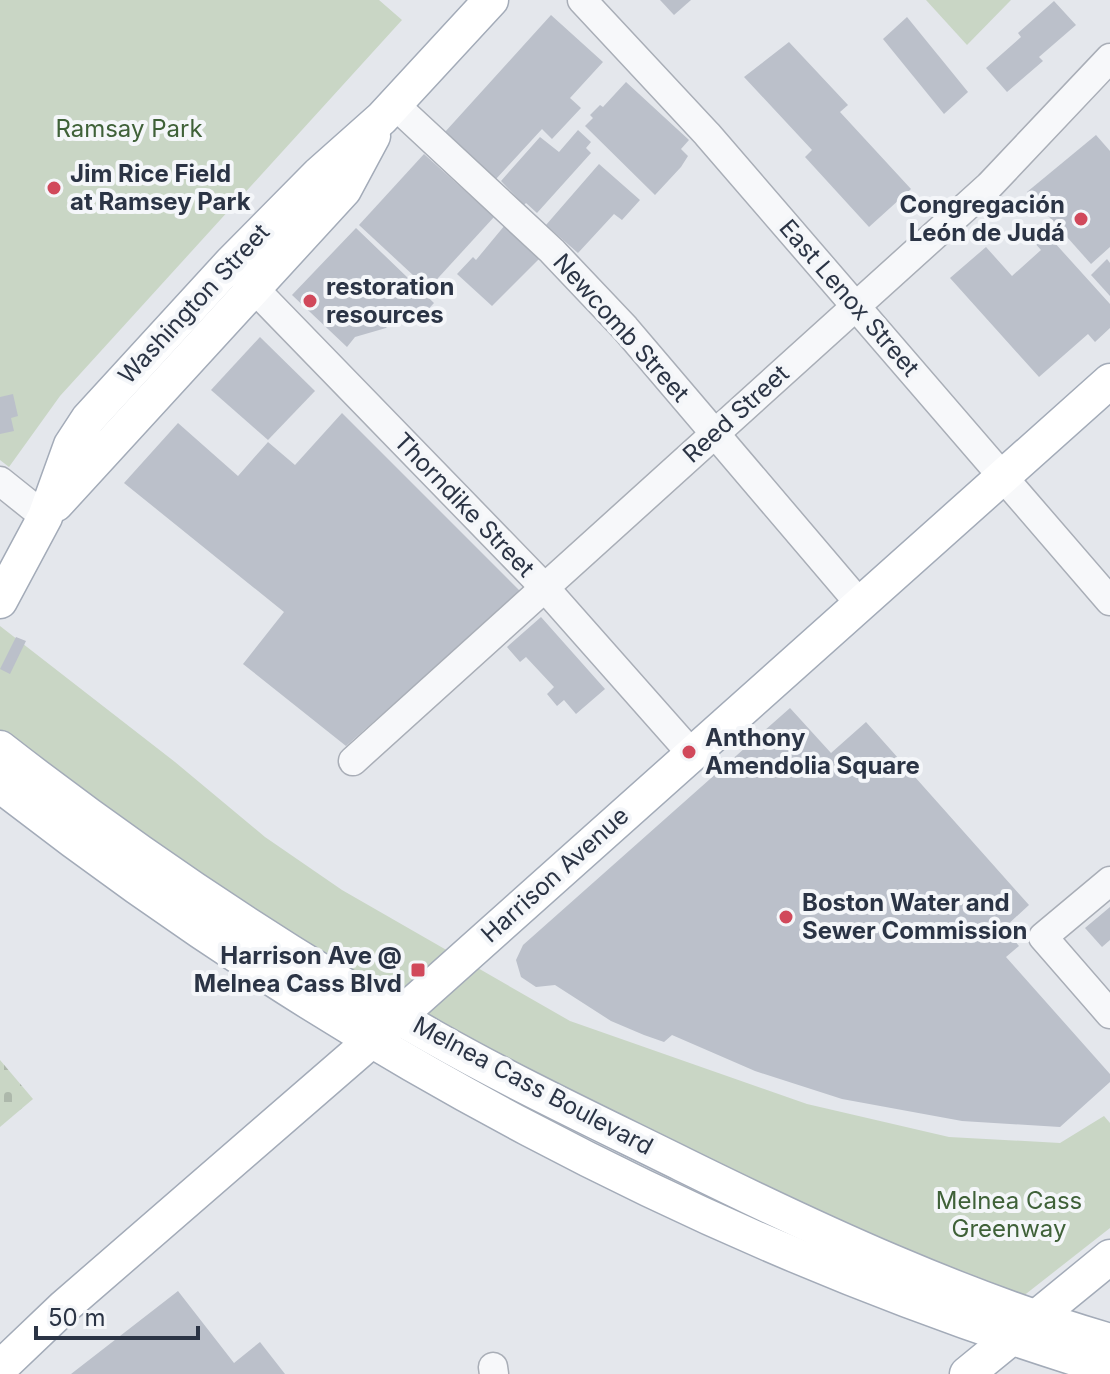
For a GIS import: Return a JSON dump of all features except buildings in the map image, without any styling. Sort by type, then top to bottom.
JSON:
[{"type":"main road","name":"Washington Street","points":[[0,601],[45,517],[71,445],[88,419],[231,263],[319,174],[389,112],[491,0]]},
{"type":"main road","name":"Washington Street","points":[[45,517],[163,384],[255,291],[344,190],[389,112]]},
{"type":"main road","name":"Harrison Avenue","points":[[0,1368],[64,1307],[372,1040],[1110,381]]},
{"type":"main road","name":"Melnea Cass Boulevard","points":[[0,748],[80,810],[169,872],[442,1042],[726,1185],[921,1273],[1022,1327],[1110,1369]]},
{"type":"main road","name":"Melnea Cass Boulevard","points":[[0,785],[179,920],[299,998],[508,1119],[666,1198],[818,1264],[1022,1327],[1110,1341]]},
{"type":"main road","points":[[967,1374],[1110,1257]]},
{"type":"street","name":"East Lenox Street","points":[[582,0],[656,76],[1110,601]]},
{"type":"street","name":"Reed Street","points":[[353,761],[989,186],[1110,58]]},
{"type":"street","name":"Newcomb Street","points":[[389,112],[552,251],[625,328],[860,604]]},
{"type":"street","name":"Thorndike Street","points":[[231,263],[545,588],[691,753]]},
{"type":"street","points":[[0,481],[45,517]]},
{"type":"street","points":[[1110,881],[1043,937],[1110,1014]]},
{"type":"green space","name":"Ramsay Park","points":[[0,0],[379,0],[402,20],[60,396],[9,467],[0,460]]},
{"type":"green space","points":[[926,0],[1011,0],[967,45]]},
{"type":"green space","name":"Melnea Cass Greenway","points":[[0,626],[175,762],[265,837],[342,890],[570,1021],[807,1104],[949,1137],[1060,1143],[1104,1116],[1110,1123],[1110,1228],[1022,1297],[899,1249],[486,1048],[364,981],[143,839],[0,731]]},
{"type":"green space","points":[[0,1060],[33,1099],[0,1127]]},
{"type":"place","name":"Jim Rice Field at Ramsey Park","points":[[54,188]]},
{"type":"place","name":"Congregación León de Judá","points":[[1081,219]]},
{"type":"place","name":"restoration resources","points":[[310,301]]},
{"type":"place","name":"Anthony Amendolia Square","points":[[689,752]]},
{"type":"place","name":"Boston Water and Sewer Commission","points":[[786,917]]},
{"type":"place","name":"Harrison Ave @ Melnea Cass Blvd","points":[[418,970]]}]
